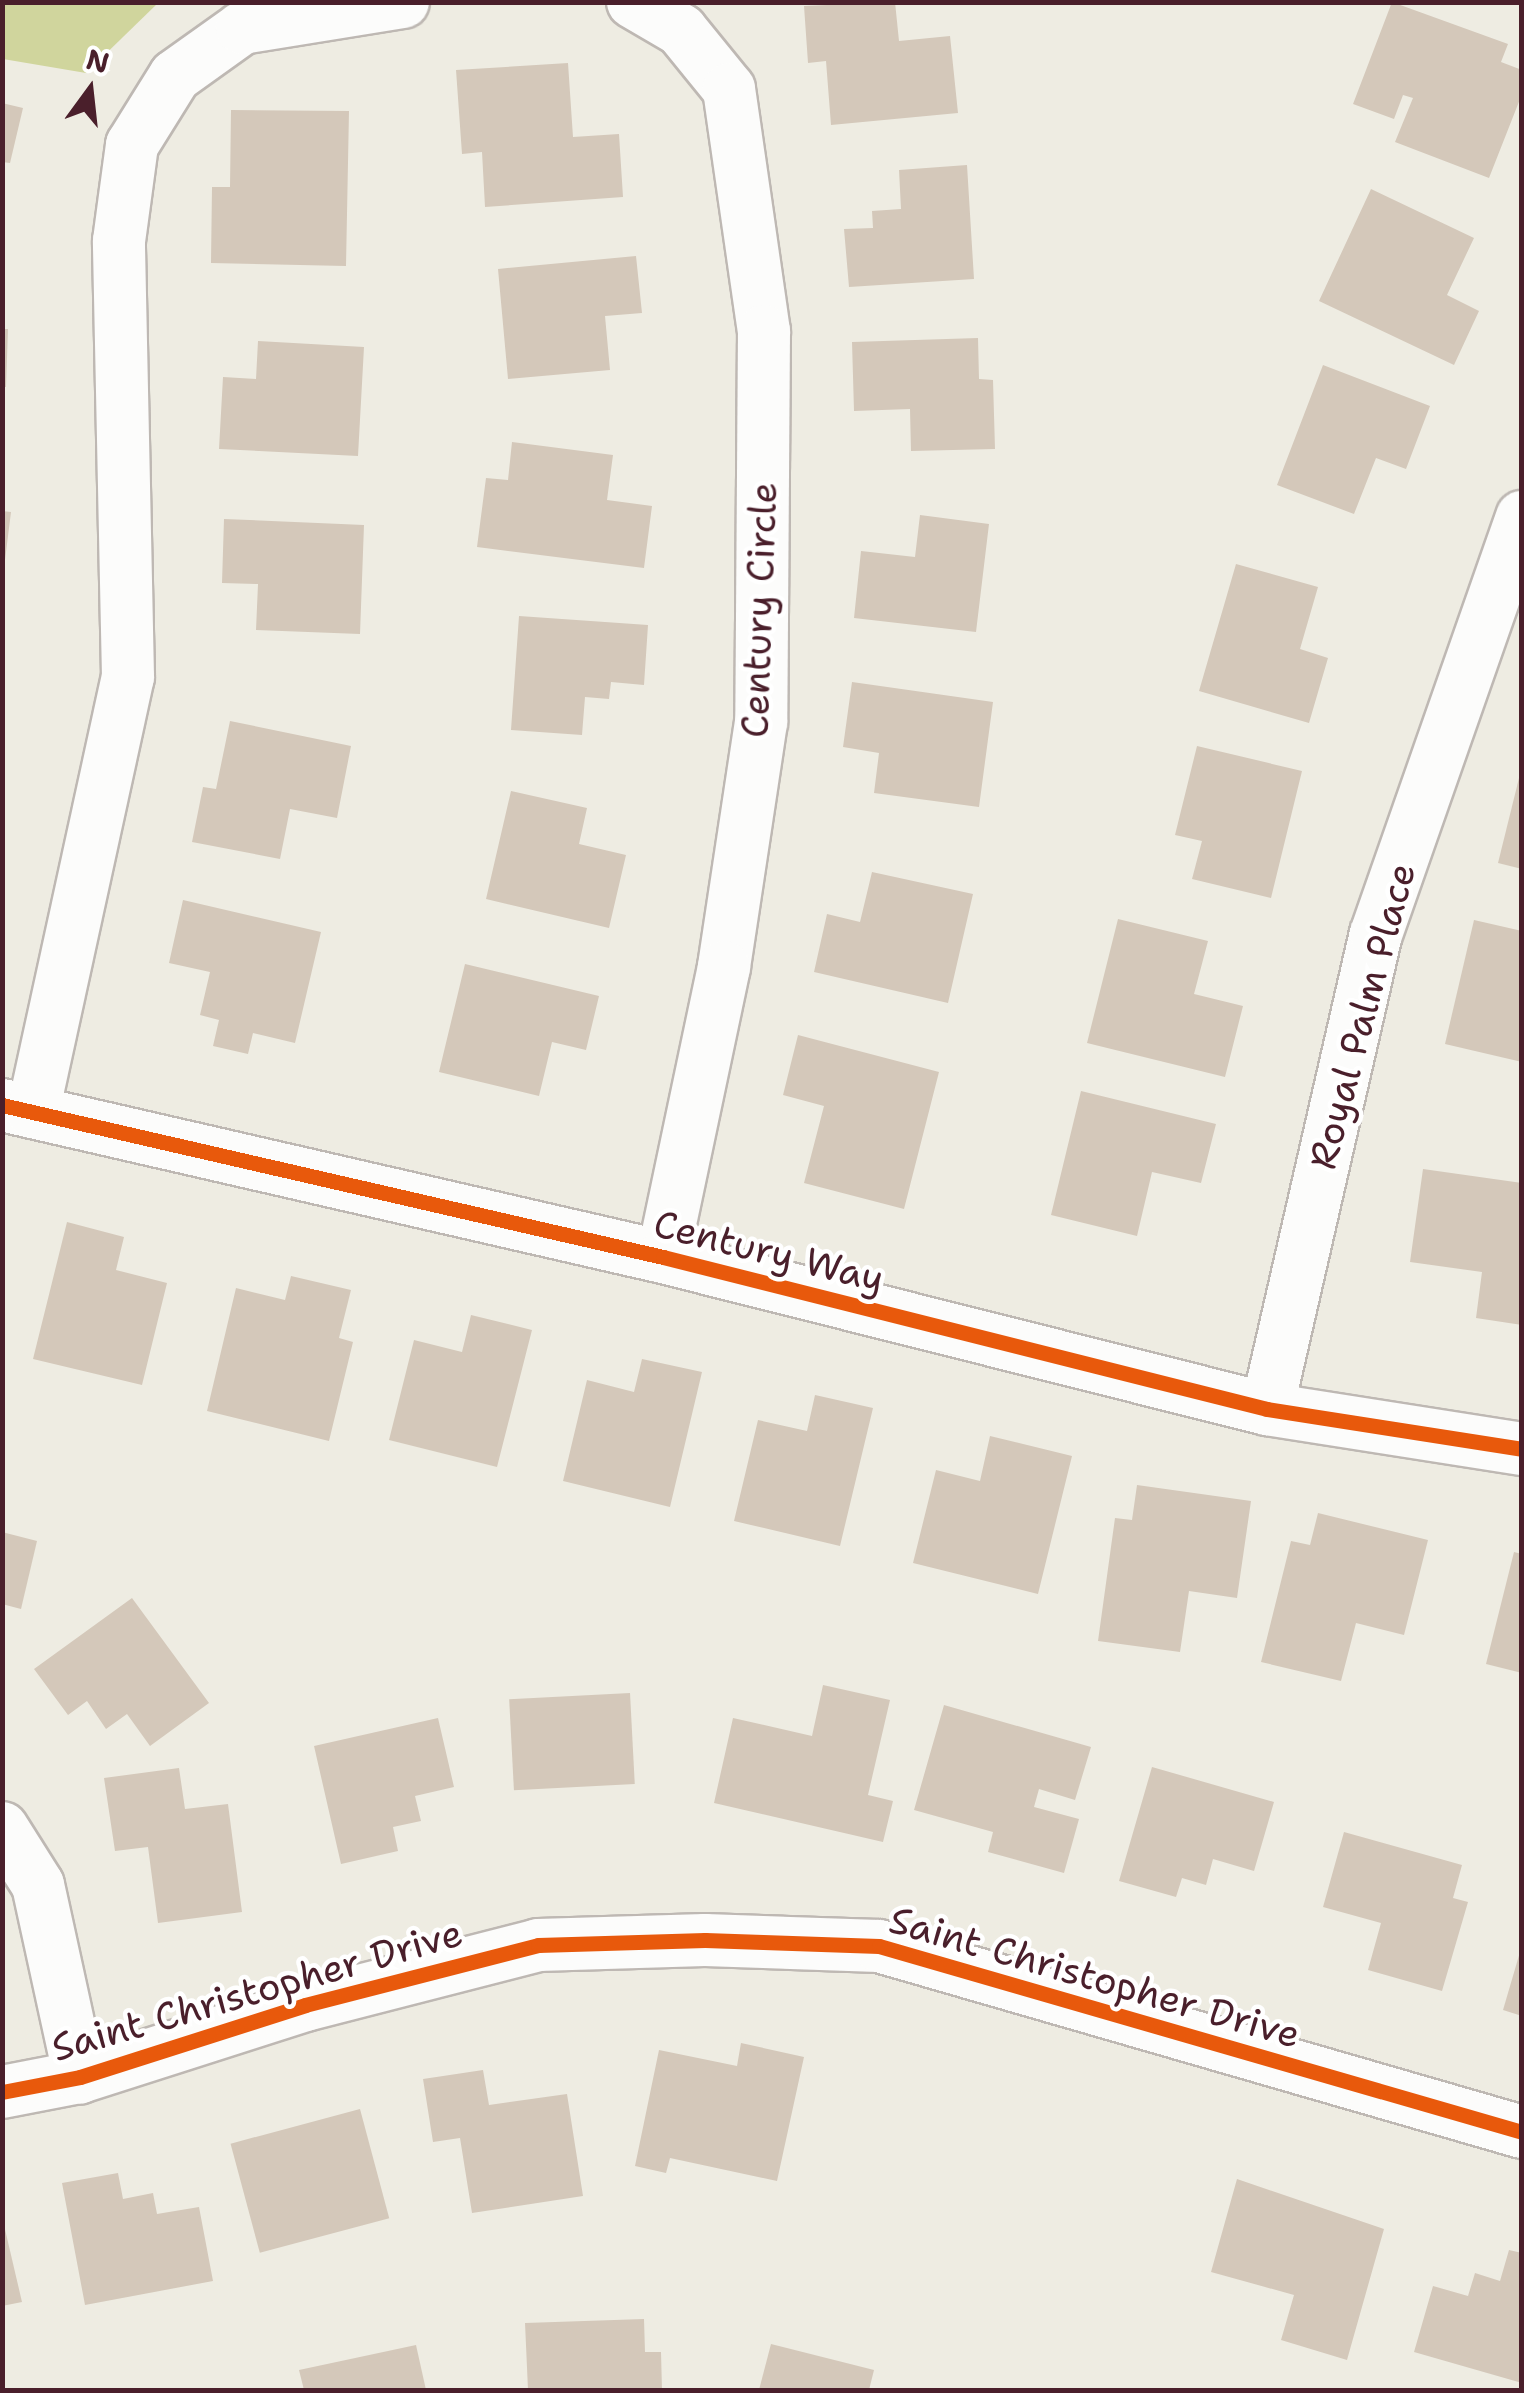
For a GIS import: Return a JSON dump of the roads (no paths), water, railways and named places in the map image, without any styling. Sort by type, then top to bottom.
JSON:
[{"type":"street","points":[[18,1108],[128,676],[119,241],[132,144],[176,76],[242,28],[402,2]]},
{"type":"street","name":"Century Circle","points":[[633,2],[680,30],[729,89],[764,332],[760,722],[724,967],[663,1257]]},
{"type":"street","name":"Royal Palm Place","points":[[1267,1409],[1376,934],[1522,517]]},
{"type":"street","name":"Century Way","points":[[18,1108],[663,1257],[1267,1409],[1522,1448]]},
{"type":"street","points":[[2,1828],[38,1885],[80,2077]]},
{"type":"street","name":"Saint Christopher Drive","points":[[2,2092],[80,2077],[305,2005],[538,1945],[705,1940],[878,1946],[1522,2132]]}]
